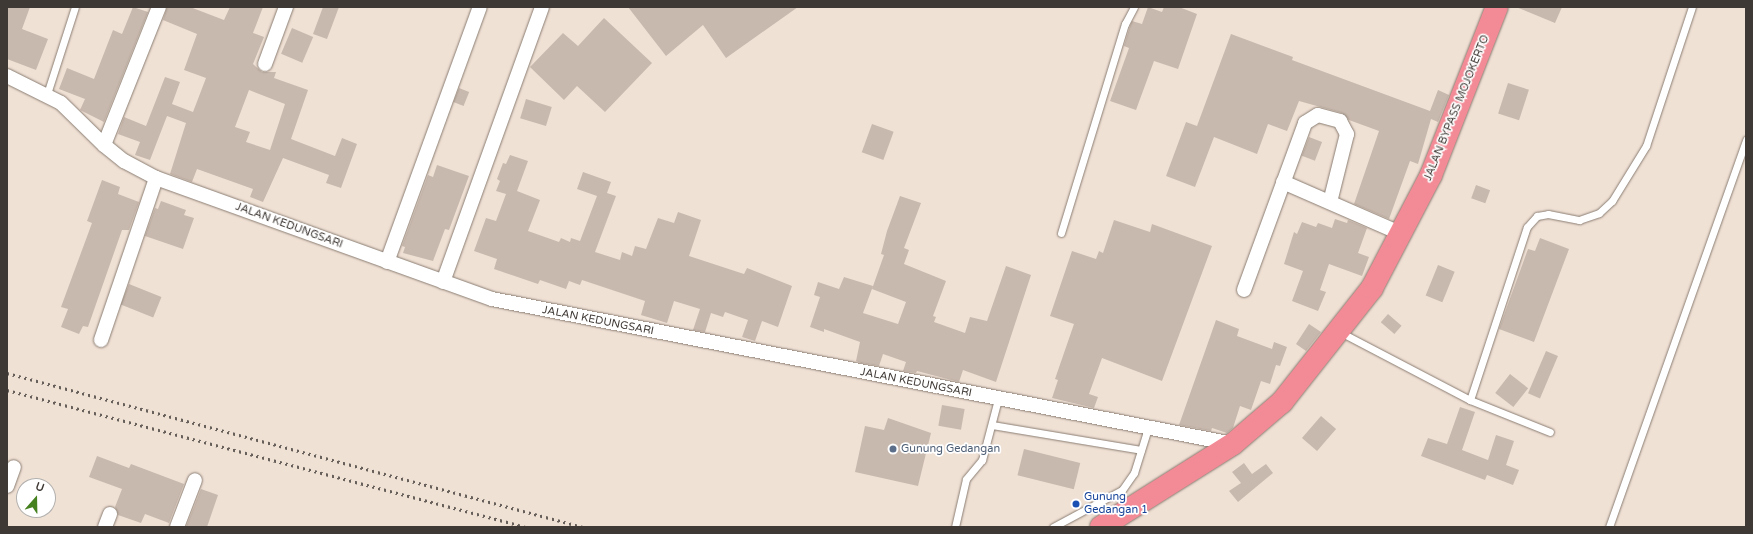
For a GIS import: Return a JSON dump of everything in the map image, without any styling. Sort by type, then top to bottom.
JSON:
[{"type":"highway","name":"JALAN BYPASS MOJOKERTO","points":[[1101,527],[1233,444],[1282,402],[1372,288],[1431,175],[1497,7]]},
{"type":"street","points":[[104,145],[159,7]]},
{"type":"street","points":[[265,64],[286,7]]},
{"type":"street","points":[[387,262],[480,7]]},
{"type":"street","points":[[443,282],[542,7]]},
{"type":"street","name":"JALAN KEDUNGSARI","points":[[7,76],[47,94],[61,104],[104,145],[124,161],[156,178],[443,282],[515,305],[1233,444]]},
{"type":"street","points":[[1244,290],[1304,123],[1318,115],[1335,118],[1344,124],[1347,134],[1330,202]]},
{"type":"street","points":[[101,340],[156,178]]},
{"type":"street","points":[[1283,182],[1400,233]]},
{"type":"street","points":[[7,486],[14,467]]},
{"type":"street","points":[[178,527],[194,480]]},
{"type":"street","points":[[105,527],[110,514]]},
{"type":"lane","points":[[47,94],[75,7]]},
{"type":"lane","points":[[1061,233],[1125,24],[1134,7]]},
{"type":"lane","points":[[1470,400],[1527,227],[1537,216],[1548,214],[1580,220],[1599,213],[1612,201],[1646,146],[1692,7]]},
{"type":"lane","points":[[1609,527],[1746,140]]},
{"type":"lane","points":[[1338,330],[1470,400],[1550,432]]},
{"type":"lane","points":[[955,527],[966,479],[982,460],[998,399]]},
{"type":"lane","points":[[992,425],[1141,450]]},
{"type":"lane","points":[[1052,527],[1122,490],[1134,473],[1148,428]]},
{"type":"building","points":[[7,7],[30,7],[22,29],[48,39],[36,70],[7,59]]},
{"type":"building","points":[[133,7],[148,12],[104,122],[80,110],[85,99],[59,89],[67,68],[94,79],[113,30],[122,34]]},
{"type":"building","points":[[167,7],[190,7],[224,20],[230,7],[263,7],[253,33],[264,37],[253,64],[262,72],[276,72],[274,78],[308,90],[291,139],[335,156],[342,138],[357,144],[341,188],[326,183],[329,175],[283,158],[263,202],[250,197],[253,189],[197,169],[192,182],[170,174],[186,123],[167,116],[150,160],[135,155],[140,142],[118,134],[124,117],[146,126],[165,77],[180,82],[172,104],[193,112],[206,78],[184,70],[197,34],[163,20]],"holes":[[[249,90],[285,104],[270,150],[246,142],[250,132],[235,127]]]},
{"type":"building","points":[[323,7],[339,7],[327,39],[313,34]]},
{"type":"building","points":[[628,7],[798,7],[726,58],[703,25],[666,56]]},
{"type":"building","points":[[1148,7],[1162,12],[1164,7],[1179,7],[1197,14],[1178,69],[1154,61],[1136,110],[1110,101],[1129,48],[1124,46],[1132,21],[1142,24]]},
{"type":"building","points":[[1516,7],[1562,7],[1555,23]]},
{"type":"building","points":[[604,18],[652,63],[605,112],[577,86],[564,100],[530,67],[563,33],[578,46]]},
{"type":"building","points":[[292,28],[313,37],[302,63],[281,54]]},
{"type":"building","points":[[1231,34],[1293,57],[1292,60],[1430,111],[1438,90],[1449,95],[1438,122],[1431,119],[1418,164],[1410,161],[1389,219],[1354,204],[1379,131],[1349,120],[1342,113],[1299,101],[1287,131],[1268,124],[1257,154],[1214,137],[1195,187],[1166,176],[1186,122],[1197,126]]},
{"type":"building","points":[[1508,83],[1529,90],[1519,120],[1498,113]]},
{"type":"building","points":[[459,88],[469,92],[464,106],[453,102]]},
{"type":"building","points":[[526,99],[552,107],[546,126],[520,118]]},
{"type":"building","points":[[872,124],[894,132],[883,160],[862,152]]},
{"type":"building","points":[[1309,137],[1322,142],[1315,161],[1302,156]]},
{"type":"building","points":[[510,155],[528,161],[517,191],[540,200],[528,231],[559,242],[561,238],[570,242],[571,238],[580,241],[597,196],[577,189],[583,172],[611,182],[607,193],[616,196],[595,252],[620,260],[622,252],[632,256],[635,246],[646,249],[658,218],[674,223],[678,212],[701,220],[689,256],[744,274],[747,268],[792,286],[778,327],[762,321],[755,341],[742,337],[748,320],[725,312],[723,317],[711,313],[705,332],[693,330],[700,309],[674,301],[667,323],[641,315],[645,301],[582,280],[580,285],[569,281],[566,289],[540,280],[538,284],[494,269],[497,259],[474,251],[486,218],[496,221],[506,194],[496,191],[500,181],[497,179],[503,163],[506,164]]},
{"type":"building","points":[[437,165],[469,176],[449,230],[445,229],[433,261],[403,253],[405,247],[402,246],[428,175],[433,177]]},
{"type":"building","points":[[102,180],[120,187],[118,194],[139,202],[129,230],[122,230],[88,327],[83,326],[79,334],[61,327],[68,309],[61,307],[92,223],[87,221]]},
{"type":"building","points":[[1476,185],[1490,190],[1485,203],[1471,198]]},
{"type":"building","points":[[900,196],[921,203],[904,248],[909,250],[904,264],[946,281],[933,316],[936,317],[934,322],[965,333],[970,317],[987,321],[1006,266],[1031,275],[996,382],[963,370],[959,382],[917,371],[916,373],[903,371],[906,362],[883,354],[879,366],[861,363],[856,361],[860,342],[824,329],[824,332],[810,327],[820,297],[814,295],[818,282],[839,289],[844,277],[873,286],[863,313],[898,324],[906,302],[872,289],[884,255],[881,254],[887,231]]},
{"type":"building","points":[[161,201],[186,210],[184,215],[194,218],[183,249],[145,236],[155,208],[158,209]]},
{"type":"building","points":[[1335,219],[1347,223],[1348,220],[1367,228],[1358,253],[1369,257],[1362,276],[1329,264],[1320,290],[1326,292],[1318,311],[1292,301],[1303,271],[1284,264],[1294,232],[1297,234],[1302,222],[1316,227],[1318,223],[1332,228]]},
{"type":"building","points":[[1114,220],[1150,232],[1152,224],[1212,246],[1162,381],[1102,358],[1089,394],[1098,397],[1094,408],[1052,398],[1058,380],[1055,379],[1074,324],[1050,316],[1072,251],[1096,259],[1099,251],[1103,253]]},
{"type":"building","points":[[1540,238],[1569,249],[1534,342],[1499,329],[1528,249],[1535,251]]},
{"type":"building","points":[[1438,265],[1455,272],[1442,302],[1426,296]]},
{"type":"building","points":[[129,284],[161,297],[153,318],[121,304]]},
{"type":"building","points":[[1388,314],[1402,326],[1394,334],[1381,322]]},
{"type":"building","points":[[1216,320],[1239,329],[1237,336],[1272,349],[1274,342],[1287,347],[1280,366],[1276,365],[1270,384],[1261,381],[1251,410],[1240,406],[1233,428],[1227,433],[1212,428],[1211,431],[1179,425]]},
{"type":"building","points":[[1309,324],[1321,332],[1306,351],[1296,344]]},
{"type":"building","points":[[1546,351],[1558,356],[1540,398],[1528,393]]},
{"type":"building","points":[[1510,374],[1528,388],[1513,407],[1495,393]]},
{"type":"building","points":[[942,405],[965,409],[961,430],[938,426]]},
{"type":"building","points":[[1460,407],[1475,412],[1462,450],[1488,460],[1496,435],[1514,441],[1506,465],[1519,470],[1513,485],[1487,475],[1485,480],[1421,456],[1428,438],[1447,444]]},
{"type":"building","points":[[1321,416],[1336,429],[1317,451],[1302,438]]},
{"type":"building","points":[[888,418],[931,433],[918,486],[855,472],[865,426],[884,430]]},
{"type":"building","points":[[1024,449],[1080,463],[1074,489],[1017,475]]},
{"type":"building","points":[[97,456],[129,468],[131,464],[184,484],[169,523],[145,514],[141,523],[118,515],[115,507],[122,489],[89,477]]},
{"type":"building","points":[[1244,463],[1252,474],[1266,464],[1273,473],[1238,502],[1229,491],[1241,483],[1232,472]]},
{"type":"building","points":[[201,489],[218,495],[207,527],[186,527]]},
{"type":"railway","points":[[7,373],[583,527]]},
{"type":"railway","points":[[7,390],[526,527]]},
{"type":"place","name":"Gunung Gedangan","points":[[893,449]]},
{"type":"place","name":"Gunung Gedangan 1","points":[[1076,504]]}]
